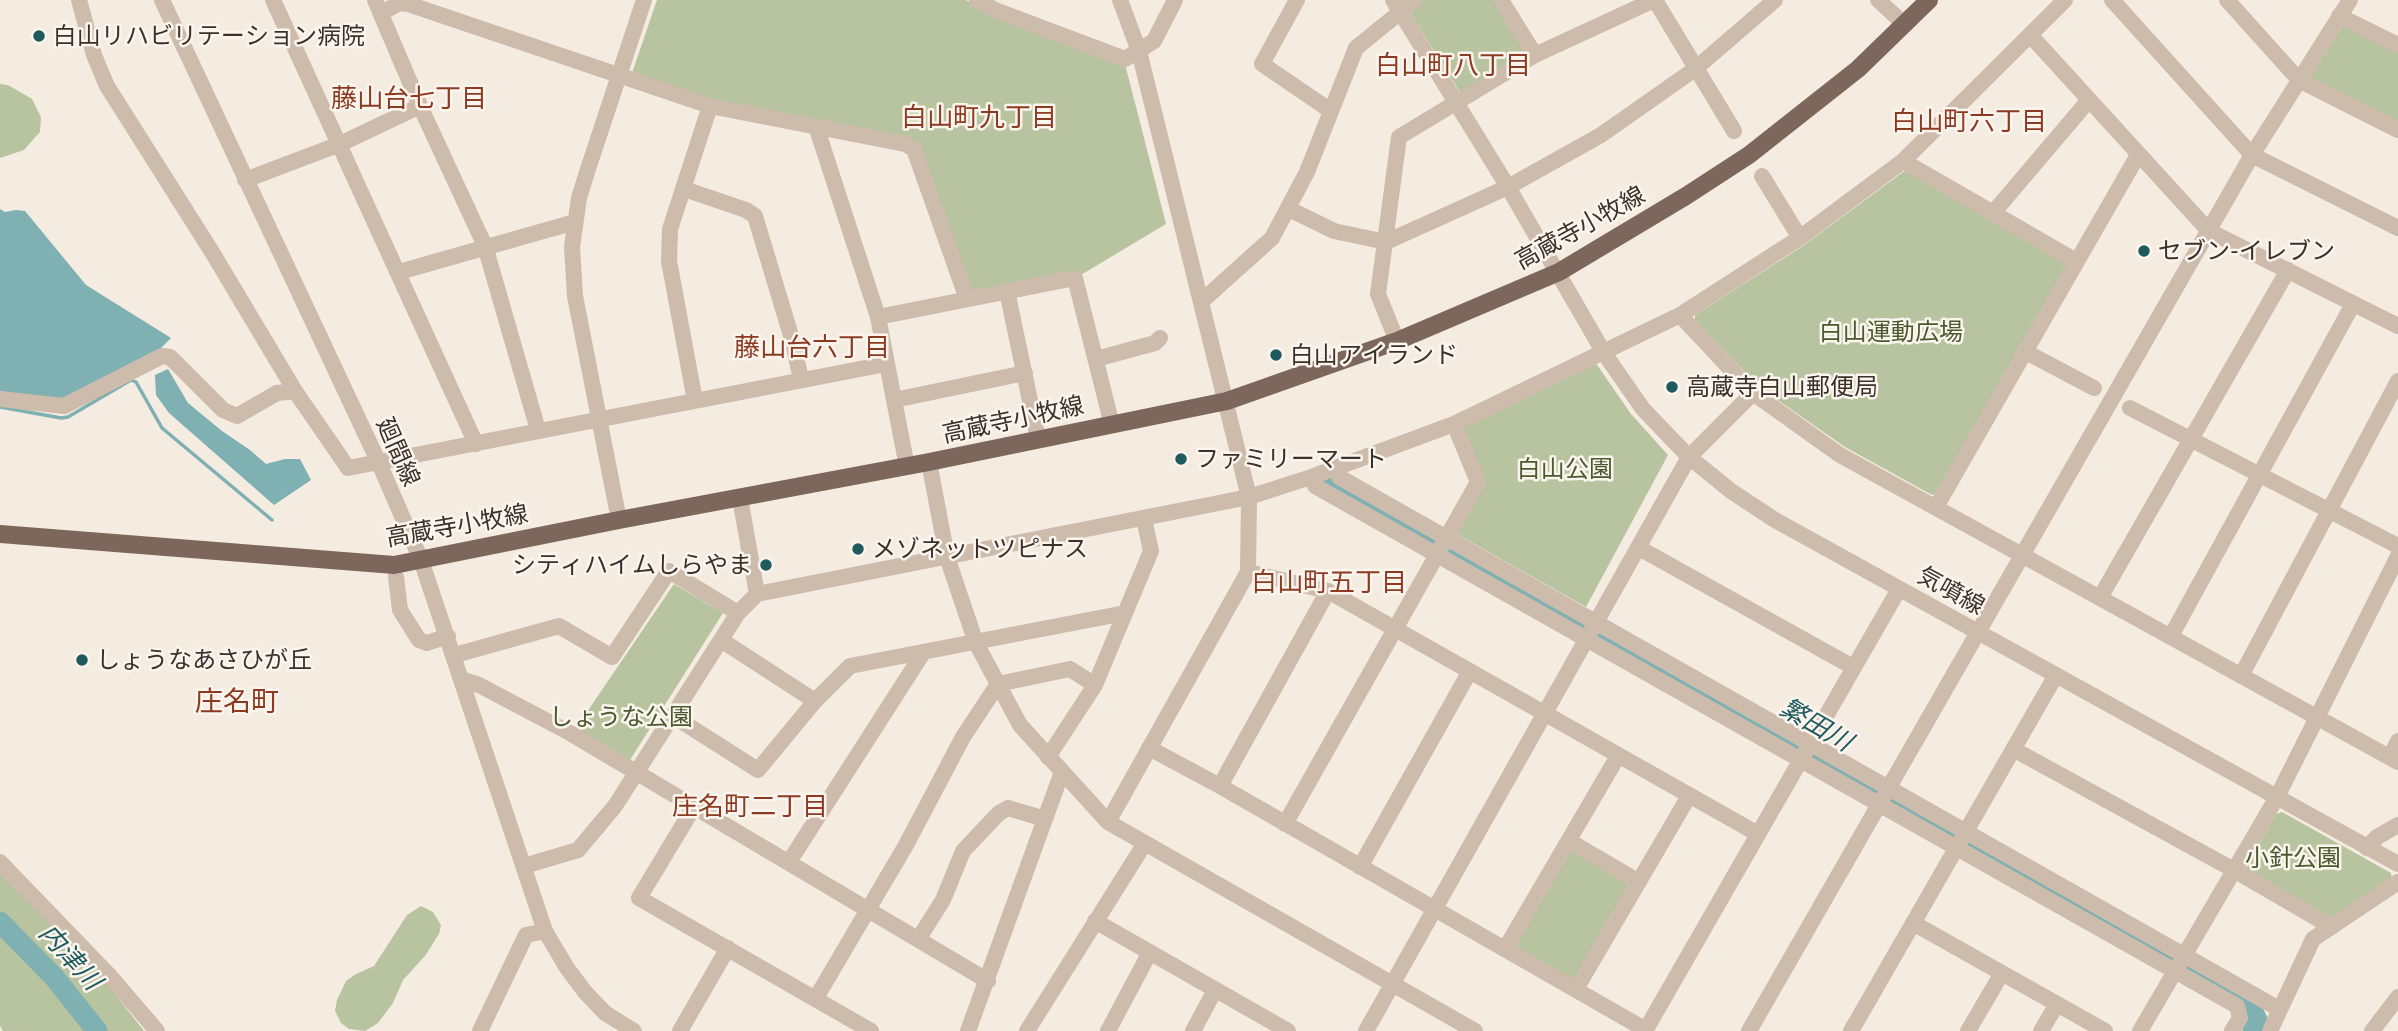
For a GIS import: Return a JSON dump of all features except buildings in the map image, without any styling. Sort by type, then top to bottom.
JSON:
[{"type":"main road","name":"高蔵寺小牧線","points":[[0,534],[394,565],[929,463],[1227,401],[1397,341],[1559,272],[1749,155],[1857,69],[1929,0]]},
{"type":"street","points":[[79,0],[94,55],[107,86],[212,252],[295,391],[348,468],[886,363]]},
{"type":"street","name":"廻間線","points":[[162,0],[379,463],[421,560],[455,655],[545,931],[585,992],[605,1013],[634,1031]]},
{"type":"street","points":[[273,0],[476,444]]},
{"type":"street","points":[[619,520],[575,296],[572,247],[583,185],[644,0]]},
{"type":"street","points":[[977,0],[1125,59],[1154,41],[1175,0]]},
{"type":"street","points":[[1108,822],[1248,572],[1250,496],[1139,51],[1120,0]]},
{"type":"street","points":[[1297,0],[1262,64],[1331,111]]},
{"type":"street","points":[[1202,301],[1272,238],[1307,172],[1356,48],[1397,6],[1415,0]]},
{"type":"street","points":[[1501,0],[1535,55]]},
{"type":"street","points":[[1397,341],[1378,294],[1399,138],[1535,55],[1655,0],[1734,131]]},
{"type":"street","points":[[1289,209],[1334,232],[1386,242],[1508,187],[1601,135],[1695,69],[1775,0]]},
{"type":"street","points":[[1878,0],[1905,25]]},
{"type":"street","points":[[524,866],[578,850],[615,806],[738,613],[757,594],[1250,496],[1311,477],[1454,424],[1680,315],[1800,238],[1903,161],[2065,0]]},
{"type":"street","points":[[2112,0],[2252,155],[2398,228]]},
{"type":"street","points":[[2227,0],[2299,80],[2398,130]]},
{"type":"street","points":[[1749,1031],[2252,155],[2350,0]]},
{"type":"street","points":[[538,430],[485,246],[420,106],[378,6],[408,4],[710,106],[905,144],[914,149],[967,299]]},
{"type":"street","name":"気噴線","points":[[1397,6],[1559,272],[1604,353],[1643,409],[1689,457],[1731,491],[1775,520],[2398,864]]},
{"type":"street","points":[[2339,16],[2398,45]]},
{"type":"street","points":[[2031,36],[2209,231],[2398,326]]},
{"type":"street","points":[[1993,213],[2089,100]]},
{"type":"street","points":[[245,180],[340,144],[420,106]]},
{"type":"street","points":[[695,401],[669,261],[670,229],[710,106]]},
{"type":"street","points":[[816,126],[878,317],[907,467]]},
{"type":"street","points":[[1936,506],[2138,155]]},
{"type":"street","points":[[1903,161],[2077,261]]},
{"type":"street","points":[[1762,176],[1800,238]]},
{"type":"street","points":[[684,189],[746,209],[755,216],[792,339],[801,379]]},
{"type":"street","points":[[399,272],[575,222]]},
{"type":"street","points":[[2101,596],[2288,270]]},
{"type":"street","points":[[878,317],[1074,278],[1112,425]]},
{"type":"street","points":[[1007,291],[1038,439]]},
{"type":"street","points":[[2171,636],[2353,304]]},
{"type":"street","points":[[1680,315],[1753,393],[1840,454],[2394,760],[2398,741]]},
{"type":"street","points":[[1096,359],[1155,343],[1160,338]]},
{"type":"street","points":[[2024,351],[2094,388]]},
{"type":"street","points":[[0,399],[64,406],[162,356],[170,357],[223,410],[237,416],[277,393],[295,391]]},
{"type":"street","points":[[894,400],[1025,373]]},
{"type":"street","points":[[2241,676],[2398,381]]},
{"type":"street","points":[[1366,1031],[1689,457],[1753,393]]},
{"type":"street","points":[[2130,408],[2398,546]]},
{"type":"street","points":[[1285,824],[1478,482],[1454,424]]},
{"type":"street","points":[[929,463],[947,557],[976,643],[1020,725],[1108,822],[1475,1031]]},
{"type":"street","points":[[1336,468],[1339,477],[2278,1009]]},
{"type":"street","points":[[1311,477],[1315,486],[2237,1006],[2240,1018],[2232,1031]]},
{"type":"street","points":[[740,498],[757,594]]},
{"type":"street","points":[[1048,757],[1096,685],[1151,551],[1144,519]]},
{"type":"street","points":[[1639,548],[1853,667]]},
{"type":"street","points":[[2140,1031],[2277,797],[2398,556]]},
{"type":"street","points":[[455,655],[559,626],[612,657],[669,571],[738,613]]},
{"type":"street","points":[[1248,572],[1328,591],[1758,834]]},
{"type":"street","points":[[396,577],[400,610],[419,640],[427,643],[448,636]]},
{"type":"street","points":[[1149,748],[1646,1030],[1899,589]]},
{"type":"street","points":[[1220,786],[1328,591]]},
{"type":"street","points":[[673,716],[758,770],[815,701],[850,666],[1125,613]]},
{"type":"street","points":[[722,640],[815,701]]},
{"type":"street","points":[[789,862],[923,653]]},
{"type":"street","points":[[816,998],[906,845],[963,737],[998,684],[1070,669],[1096,685]]},
{"type":"street","points":[[1360,867],[1470,671]]},
{"type":"street","points":[[1851,1031],[2056,675]]},
{"type":"street","points":[[463,680],[479,685],[637,771],[988,981]]},
{"type":"street","points":[[2013,749],[2332,927]]},
{"type":"street","points":[[1506,949],[1618,756]]},
{"type":"street","points":[[968,1031],[1062,772]]},
{"type":"street","points":[[1576,989],[1689,796]]},
{"type":"street","points":[[695,805],[639,898],[871,1031]]},
{"type":"street","points":[[919,939],[943,900],[962,851],[999,813],[1008,808],[1045,819]]},
{"type":"street","points":[[2367,848],[2377,837],[2398,825]]},
{"type":"street","points":[[1569,841],[1639,882]]},
{"type":"street","points":[[1027,1031],[1145,843]]},
{"type":"street","points":[[0,862],[109,975],[157,1031]]},
{"type":"street","points":[[2270,1031],[2313,939],[2398,883]]},
{"type":"street","points":[[1096,921],[1283,1030]]},
{"type":"street","points":[[1913,923],[2105,1031]]},
{"type":"street","points":[[480,1031],[526,935],[545,931]]},
{"type":"street","points":[[680,1031],[728,948]]},
{"type":"street","points":[[1108,1031],[1150,952]]},
{"type":"street","points":[[1968,1031],[2002,972]]},
{"type":"street","points":[[1193,1031],[1215,990]]},
{"type":"street","points":[[2372,1031],[2398,997]]},
{"type":"street","points":[[2041,1031],[2057,1004]]},
{"type":"green space","points":[[657,0],[966,0],[996,16],[1125,64],[1166,224],[1079,276],[974,293],[969,290],[917,143],[712,100],[632,73]]},
{"type":"green space","points":[[1423,0],[1495,0],[1525,50],[1523,56],[1464,92],[1459,91],[1411,14]]},
{"type":"green space","points":[[2348,26],[2398,51],[2398,124],[2312,82],[2311,76],[2342,27]]},
{"type":"green space","points":[[0,84],[8,85],[32,99],[41,117],[40,132],[24,150],[0,158]]},
{"type":"green space","name":"白山運動広場","points":[[1909,171],[2065,261],[2067,266],[1936,493],[1932,495],[1845,447],[1759,387],[1695,320],[1695,315],[1803,246],[1903,172]]},
{"type":"green space","name":"白山公園","points":[[1595,362],[1631,414],[1668,455],[1586,607],[1453,532],[1482,480],[1459,425]]},
{"type":"green space","name":"しょうな公園","points":[[674,584],[723,613],[630,760],[576,728]]},
{"type":"green space","name":"小針公園","points":[[2282,812],[2391,873],[2392,882],[2333,920],[2247,873],[2246,867],[2276,814]]},
{"type":"green space","points":[[1575,849],[1631,886],[1577,979],[1571,980],[1517,950],[1516,944],[1569,851]]},
{"type":"green space","points":[[0,870],[104,980],[144,1031],[3,1031],[0,1026]]},
{"type":"green space","points":[[421,906],[433,912],[441,925],[439,934],[425,956],[403,980],[393,1003],[378,1023],[365,1031],[349,1029],[341,1023],[335,1011],[346,981],[374,966],[407,915]]},
{"type":"water","points":[[0,209],[5,212],[25,211],[86,285],[171,338],[159,350],[61,401],[0,391]]},
{"type":"water","points":[[168,369],[188,403],[222,431],[266,464],[285,459],[300,459],[311,480],[274,505],[169,413],[156,395],[155,375]]},
{"type":"waterway","points":[[0,407],[68,417],[131,380],[136,382],[162,428],[272,520]]},
{"type":"waterway","name":"繁田川","points":[[1329,481],[2248,1002],[2258,1022],[2253,1031]]},
{"type":"waterway","name":"内津川","points":[[0,922],[54,977],[97,1031]]},
{"type":"place","name":"白山リハビリテーション病院","points":[[39,36]]},
{"type":"place","name":"セブン-イレブン","points":[[2144,251]]},
{"type":"place","name":"白山アイランド","points":[[1276,355]]},
{"type":"place","name":"高蔵寺白山郵便局","points":[[1672,387]]},
{"type":"place","name":"ファミリーマート","points":[[1181,459]]},
{"type":"place","name":"メゾネットツピナス","points":[[858,549]]},
{"type":"place","name":"シティハイムしらやま","points":[[766,565]]},
{"type":"place","name":"しょうなあさひが丘","points":[[82,660]]},
{"type":"district","name":"白山町八丁目","points":[[1453,66]]},
{"type":"district","name":"藤山台七丁目","points":[[409,99]]},
{"type":"district","name":"白山町九丁目","points":[[979,118]]},
{"type":"district","name":"白山町六丁目","points":[[1969,122]]},
{"type":"district","name":"藤山台六丁目","points":[[812,348]]},
{"type":"district","name":"白山町五丁目","points":[[1329,583]]},
{"type":"district","name":"庄名町","points":[[237,702]]},
{"type":"district","name":"庄名町二丁目","points":[[750,807]]}]
